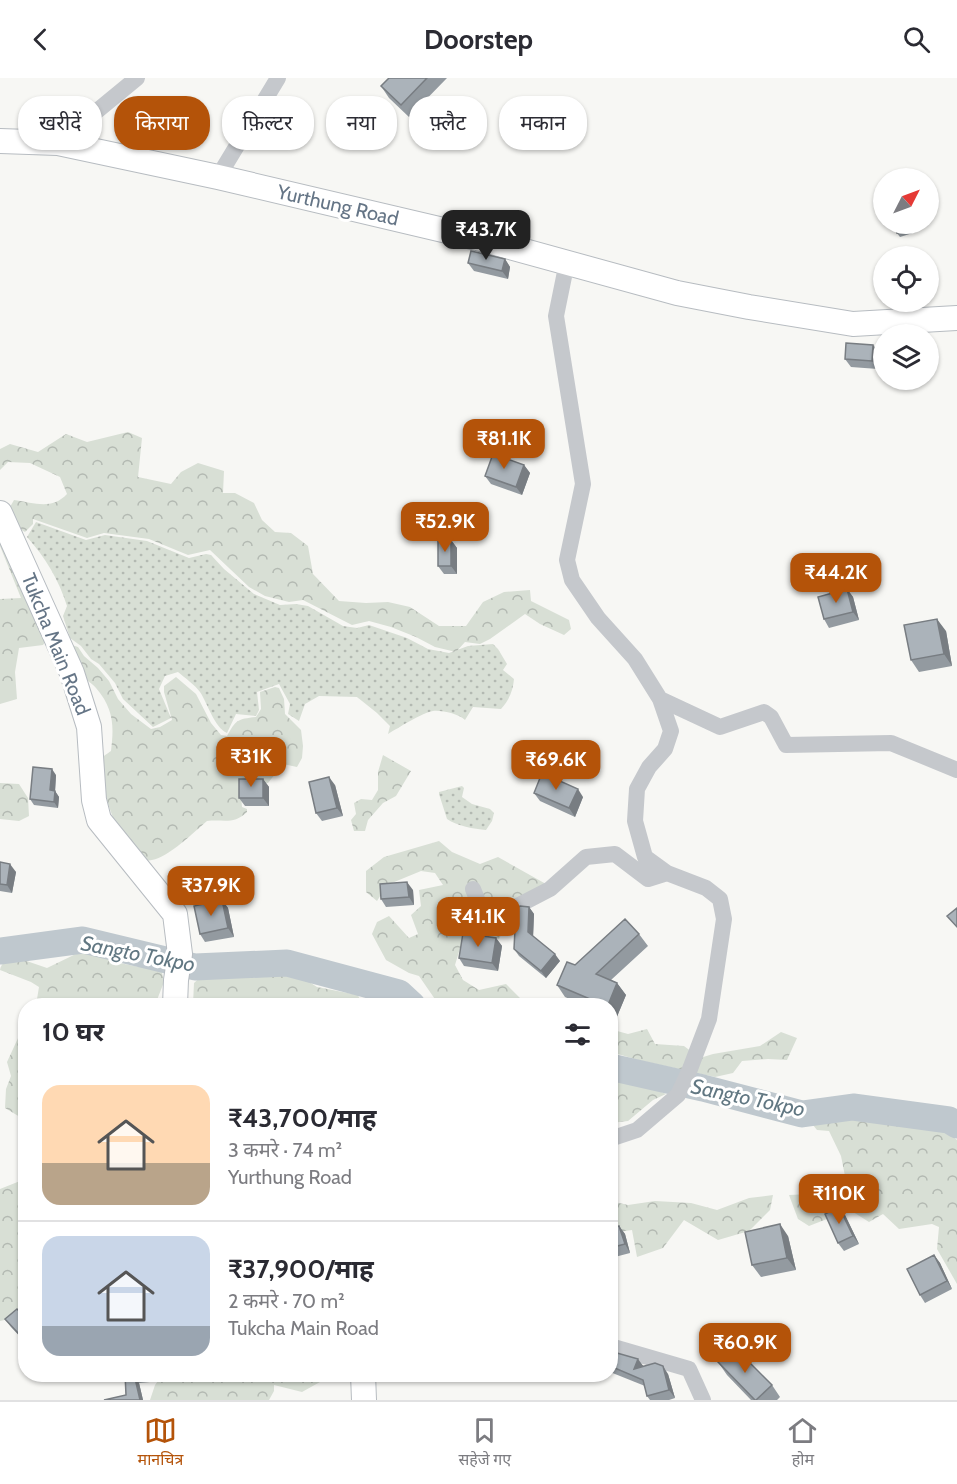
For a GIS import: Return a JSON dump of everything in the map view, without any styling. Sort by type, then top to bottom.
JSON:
[{"type":"main road","name":"Yurthung Road","points":[[0,141],[18,142]]},
{"type":"main road","name":"Yurthung Road","points":[[91,150],[218,177],[477,238],[676,293],[853,324],[957,318]]},
{"type":"main road","name":"Tukcha Main Road","points":[[0,513],[72,672],[90,727],[94,800],[99,820],[175,914],[180,954],[175,998]]},
{"type":"main road","points":[[363,1382],[364,1400]]},
{"type":"street","points":[[102,107],[137,78]]},
{"type":"street","points":[[218,177],[278,78]]},
{"type":"street","points":[[567,262],[556,316],[583,484],[567,560],[572,580],[598,618],[634,659],[660,699],[671,732],[665,749],[649,767],[637,789],[635,821],[645,857],[667,873],[706,888],[720,899],[724,919],[709,1019],[678,1095],[637,1130],[618,1136]]},
{"type":"street","points":[[660,699],[720,727],[764,712],[771,717],[786,744],[891,743],[957,770]]},
{"type":"street","points":[[473,889],[486,922],[550,889],[586,858],[615,854],[648,879],[667,873]]},
{"type":"street","points":[[618,1348],[688,1369],[704,1400]]},
{"type":"green space","points":[[128,432],[142,438],[138,477],[171,484],[181,472],[198,463],[224,471],[223,493],[235,493],[254,503],[262,520],[275,532],[291,533],[308,546],[313,574],[339,601],[388,602],[410,607],[439,626],[466,626],[483,602],[504,592],[530,590],[531,601],[569,620],[571,629],[564,635],[525,614],[490,639],[480,644],[465,642],[456,652],[435,647],[391,627],[369,621],[352,625],[303,600],[289,602],[265,596],[249,587],[210,550],[188,555],[149,539],[104,533],[87,538],[33,519],[33,524],[25,532],[13,525],[10,507],[14,500],[49,504],[67,494],[60,477],[30,463],[8,462],[0,470],[0,449],[10,444],[38,452],[66,434],[87,442]]},
{"type":"green space","points":[[36,522],[86,540],[105,535],[147,541],[189,558],[211,555],[254,594],[280,605],[308,606],[343,626],[357,628],[369,625],[407,638],[428,649],[449,653],[468,646],[493,644],[507,664],[503,670],[514,679],[512,691],[501,709],[473,707],[465,720],[441,711],[428,712],[388,734],[390,726],[357,697],[319,696],[305,704],[299,721],[288,714],[290,704],[279,684],[257,692],[259,710],[256,716],[236,714],[227,733],[218,726],[198,689],[178,672],[165,676],[159,689],[171,718],[153,727],[123,699],[115,683],[99,664],[70,638],[63,616],[67,606],[60,587],[40,553],[27,537]]},
{"type":"green space","points":[[0,527],[50,635],[43,645],[19,648],[15,672],[17,699],[0,704],[0,599],[21,598],[0,546]]},
{"type":"green space","points":[[69,644],[78,647],[109,681],[118,699],[131,714],[151,729],[172,720],[164,686],[176,677],[196,694],[211,723],[221,735],[227,736],[238,721],[256,717],[261,709],[260,692],[275,687],[279,688],[284,699],[285,714],[301,730],[302,758],[297,767],[283,764],[268,783],[240,784],[242,807],[247,809],[247,812],[238,819],[207,821],[166,854],[159,858],[143,860],[119,830],[103,786],[101,761],[111,751],[112,742],[109,711],[96,688],[78,671]]},
{"type":"green space","points":[[383,755],[411,771],[396,796],[383,803],[368,820],[365,831],[354,831],[351,820],[356,814],[354,803],[361,799],[372,800],[378,790],[378,772]]},
{"type":"green space","points":[[0,783],[19,784],[28,798],[29,816],[19,821],[0,819]]},
{"type":"green space","points":[[462,786],[464,788],[462,797],[494,813],[486,830],[471,828],[447,819],[439,792]]},
{"type":"green space","points":[[439,841],[452,852],[480,864],[498,857],[546,884],[538,896],[507,923],[499,939],[464,935],[455,965],[463,980],[479,990],[506,984],[520,998],[434,998],[419,976],[386,960],[372,934],[377,922],[389,916],[409,938],[418,934],[411,915],[421,906],[419,890],[443,885],[435,873],[421,871],[387,885],[377,901],[366,892],[366,871],[384,857]]},
{"type":"green space","points":[[82,951],[96,953],[115,962],[139,967],[160,963],[164,982],[158,998],[37,998],[39,987],[0,970],[4,963],[15,957],[47,968]]},
{"type":"green space","points":[[254,971],[297,974],[317,987],[358,995],[359,998],[193,998],[194,983],[205,973]]},
{"type":"green space","points":[[647,1029],[655,1044],[684,1046],[700,1058],[760,1046],[781,1032],[797,1038],[787,1060],[742,1061],[733,1073],[715,1077],[618,1054],[618,1031],[628,1034]]},
{"type":"green space","points":[[18,1038],[18,1116],[5,1108],[6,1089],[11,1076],[7,1062]]},
{"type":"green space","points":[[618,1078],[666,1094],[653,1100],[628,1121],[618,1122]]},
{"type":"green space","points":[[848,1113],[939,1124],[957,1140],[957,1284],[937,1249],[939,1227],[932,1224],[899,1229],[883,1214],[869,1222],[850,1210],[809,1226],[798,1219],[789,1195],[832,1193],[846,1181],[841,1156],[829,1131],[817,1130],[813,1125]]},
{"type":"green space","points":[[18,1182],[18,1318],[0,1321],[0,1189]]},
{"type":"green space","points":[[773,1195],[770,1210],[749,1231],[718,1240],[684,1220],[663,1248],[637,1257],[632,1230],[618,1232],[618,1203],[628,1205],[655,1201],[691,1203],[717,1210],[749,1198]]},
{"type":"green space","points":[[157,1382],[320,1382],[302,1392],[274,1385],[274,1391],[269,1400],[150,1400]]},
{"type":"building","points":[[389,78],[427,78],[401,105],[397,101],[397,96],[392,96],[381,86]]},
{"type":"building","points":[[471,251],[505,259],[502,271],[468,263]]},
{"type":"building","points":[[846,343],[873,345],[872,361],[845,359]]},
{"type":"building","points":[[493,454],[524,465],[516,487],[485,476]]},
{"type":"building","points":[[438,540],[451,540],[451,566],[438,566]]},
{"type":"building","points":[[847,589],[853,612],[824,619],[818,597]]},
{"type":"building","points":[[937,619],[944,654],[911,660],[904,625]]},
{"type":"building","points":[[33,767],[52,769],[50,790],[55,791],[54,802],[30,799]]},
{"type":"building","points":[[542,773],[578,789],[569,808],[534,793]]},
{"type":"building","points":[[329,777],[337,808],[316,813],[309,782]]},
{"type":"building","points":[[239,779],[263,779],[263,798],[239,798]]},
{"type":"building","points":[[0,862],[10,864],[7,885],[0,884]]},
{"type":"building","points":[[407,882],[409,897],[381,899],[380,884]]},
{"type":"building","points":[[222,900],[228,928],[200,934],[194,906]]},
{"type":"building","points":[[520,906],[529,907],[528,932],[555,954],[541,971],[514,949],[516,909]]},
{"type":"building","points":[[957,908],[957,927],[947,916]]},
{"type":"building","points":[[625,919],[639,934],[596,974],[617,983],[611,998],[588,998],[557,985],[567,962],[575,965]]},
{"type":"building","points":[[463,933],[496,938],[492,963],[459,958]]},
{"type":"building","points":[[839,1207],[853,1236],[838,1243],[825,1214]]},
{"type":"building","points":[[780,1224],[787,1258],[752,1265],[745,1232]]},
{"type":"building","points":[[618,1226],[625,1244],[618,1246]]},
{"type":"building","points":[[934,1255],[947,1281],[920,1295],[907,1269]]},
{"type":"building","points":[[18,1310],[18,1333],[5,1319]]},
{"type":"building","points":[[734,1347],[772,1385],[756,1400],[718,1362]]},
{"type":"building","points":[[618,1353],[638,1359],[634,1369],[655,1363],[663,1366],[669,1390],[647,1396],[643,1380],[618,1369]]},
{"type":"building","points":[[125,1382],[136,1382],[140,1400],[104,1400],[126,1395]]},
{"type":"waterway","name":"Sangto Tokpo","points":[[0,951],[83,940],[195,967],[287,963],[399,993],[404,998]]},
{"type":"waterway","name":"Sangto Tokpo","points":[[618,1069],[802,1114],[853,1107],[949,1120],[957,1125]]}]
